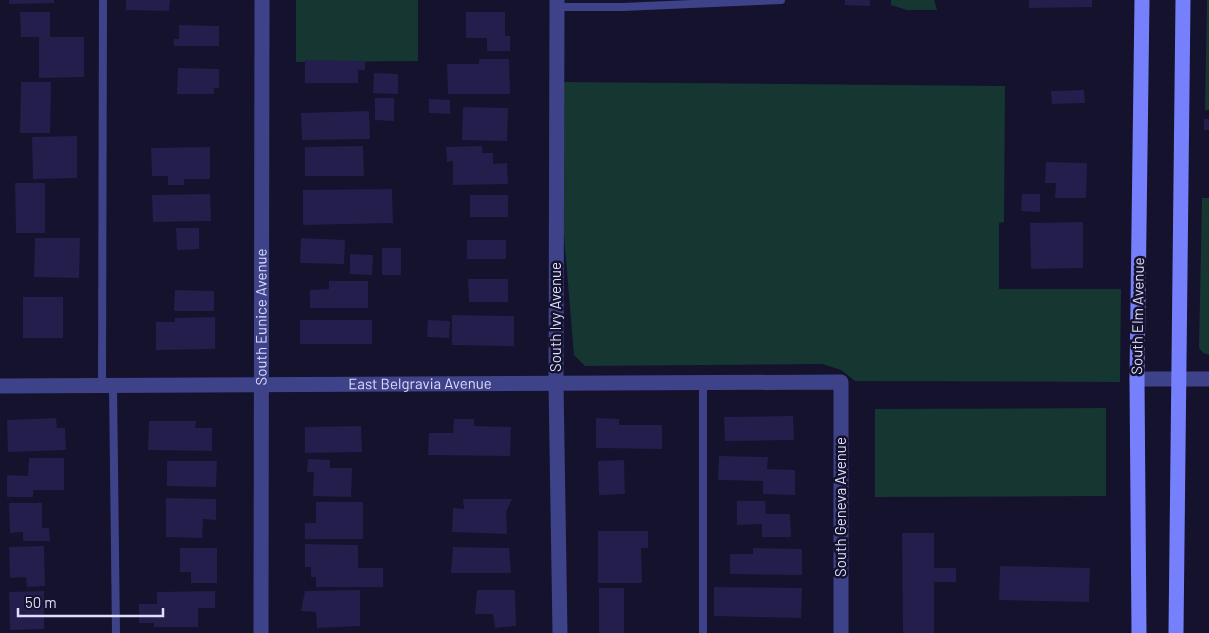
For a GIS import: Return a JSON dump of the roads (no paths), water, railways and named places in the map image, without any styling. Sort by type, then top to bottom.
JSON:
[{"type":"main road","name":"South Elm Avenue","points":[[1139,633],[1137,379],[1142,0]]},
{"type":"main road","points":[[1176,633],[1180,379],[1182,0]]},
{"type":"street","name":"South Eunice Avenue","points":[[261,633],[262,0]]},
{"type":"street","name":"South Ivy Avenue","points":[[557,4],[556,383],[560,633]]},
{"type":"street","points":[[1137,379],[1209,379]]},
{"type":"street","name":"East Belgravia Avenue","points":[[0,386],[841,382]]},
{"type":"street","name":"South Geneva Avenue","points":[[841,382],[841,633]]},
{"type":"lane","points":[[103,0],[107,385],[116,633]]},
{"type":"lane","points":[[557,4],[781,0]]},
{"type":"lane","points":[[703,382],[703,633]]}]
